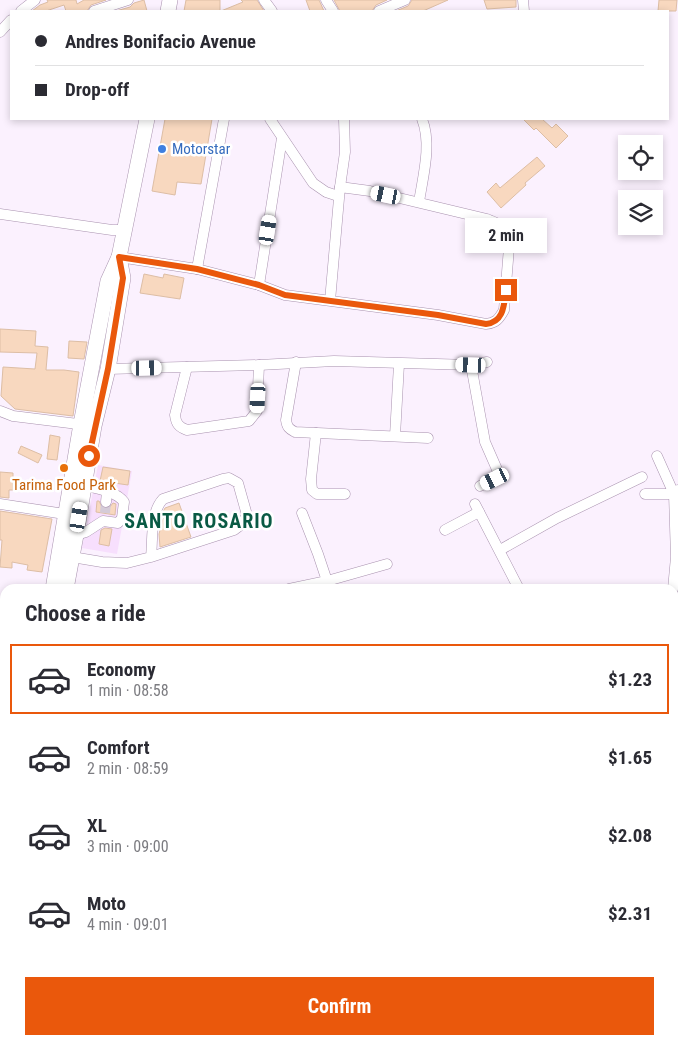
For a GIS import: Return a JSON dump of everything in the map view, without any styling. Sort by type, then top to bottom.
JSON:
[{"type":"highway","points":[[54,584],[72,516],[88,425],[108,281],[119,257],[148,120]]},
{"type":"highway","points":[[67,584],[76,535],[72,516],[84,485],[88,425],[108,369],[123,278],[119,257]]},
{"type":"street","points":[[97,10],[128,0]]},
{"type":"street","points":[[381,10],[405,0]]},
{"type":"street","points":[[22,10],[31,1]]},
{"type":"street","points":[[0,32],[10,21]]},
{"type":"street","points":[[197,269],[224,120]]},
{"type":"street","points":[[119,257],[197,269],[259,285],[285,295],[438,315],[486,324],[493,323],[499,318],[504,310],[510,243],[510,234],[505,228],[487,219],[353,188],[339,192],[326,192],[313,183],[271,120]]},
{"type":"street","points":[[330,301],[339,192],[345,152],[344,120]]},
{"type":"street","points":[[419,202],[426,136],[426,127],[422,120]]},
{"type":"street","points":[[259,285],[282,138]]},
{"type":"street","points":[[0,214],[112,230],[125,230]]},
{"type":"street","points":[[108,369],[334,361],[471,365],[487,362]]},
{"type":"street","points":[[296,362],[286,420],[286,426],[295,432],[428,438]]},
{"type":"street","points":[[394,436],[399,364]]},
{"type":"street","points":[[187,367],[175,415],[176,423],[187,430],[249,422],[257,411],[259,365]]},
{"type":"street","points":[[471,365],[485,442],[499,474],[495,479],[480,486]]},
{"type":"street","points":[[0,412],[13,416],[88,425]]},
{"type":"street","points":[[316,433],[311,479],[312,490],[318,494],[345,494]]},
{"type":"street","points":[[657,456],[676,492],[676,557],[673,584]]},
{"type":"street","points":[[500,550],[557,518],[642,477]]},
{"type":"street","points":[[72,557],[102,562],[127,563],[151,557],[234,530],[242,524],[247,515],[238,483],[229,478],[223,479],[163,499],[158,504],[155,512],[151,557]]},
{"type":"street","points":[[76,535],[86,532],[104,517],[118,523],[121,521],[124,502],[118,496],[106,497],[84,485]]},
{"type":"street","points":[[646,494],[676,492]]},
{"type":"street","points":[[0,504],[72,516]]},
{"type":"street","points":[[445,530],[477,508],[517,584]]},
{"type":"street","points":[[302,513],[328,584]]},
{"type":"street","points":[[331,584],[387,564]]},
{"type":"shaded area","points":[[98,465],[132,471],[117,554],[82,548]]},
{"type":"building","points":[[47,0],[76,0],[77,4],[84,0],[106,0],[91,5],[88,10],[66,10],[64,5],[49,10],[33,10],[48,2]]},
{"type":"building","points":[[144,0],[147,10],[120,10],[130,7],[134,3]]},
{"type":"building","points":[[186,0],[220,0],[220,10],[184,10]]},
{"type":"building","points":[[241,0],[257,0],[263,10],[223,10],[243,2]]},
{"type":"building","points":[[306,0],[319,0],[324,10],[310,10]]},
{"type":"building","points":[[334,0],[387,0],[376,5],[373,10],[339,10]]},
{"type":"building","points":[[412,0],[448,0],[425,10],[398,10],[408,6]]},
{"type":"building","points":[[484,0],[516,0],[516,7],[487,9]]},
{"type":"building","points":[[659,0],[677,0],[676,11],[658,10]]},
{"type":"building","points":[[165,120],[212,120],[201,184],[177,182],[175,195],[152,191]]},
{"type":"building","points":[[524,120],[543,120],[552,128],[556,124],[568,136],[556,148],[536,128],[534,130]]},
{"type":"building","points":[[537,157],[545,166],[525,183],[526,185],[501,208],[487,192],[496,183],[500,188]]},
{"type":"building","points":[[144,274],[163,278],[164,274],[184,278],[180,299],[140,293]]},
{"type":"building","points":[[0,329],[36,331],[35,346],[48,347],[46,370],[79,372],[73,416],[15,409],[1,396],[3,367],[35,369],[37,353],[0,352]]},
{"type":"building","points":[[69,341],[87,342],[84,359],[68,358]]},
{"type":"building","points":[[50,435],[60,437],[57,460],[47,459]]},
{"type":"building","points":[[21,446],[42,455],[38,463],[18,453]]},
{"type":"building","points":[[103,467],[130,471],[128,485],[100,481]]},
{"type":"building","points":[[0,472],[13,473],[13,490],[9,490],[9,498],[0,497]]},
{"type":"building","points":[[97,501],[105,509],[109,508],[113,503],[116,504],[115,515],[96,512]]},
{"type":"building","points":[[179,503],[191,537],[160,547],[159,534],[165,517],[163,512],[165,508]]},
{"type":"building","points":[[0,511],[52,519],[42,572],[27,570],[28,565],[12,562],[12,568],[0,567],[2,540],[0,540]]},
{"type":"building","points":[[105,528],[112,529],[109,546],[99,544],[101,530]]},
{"type":"tunnel","points":[[105,513],[106,502]]},
{"type":"place","name":"Motorstar","points":[[162,149]]},
{"type":"place","name":"Tarima Food Park","points":[[64,468]]},
{"type":"district","name":"SANTO ROSARIO","points":[[199,521]]},
{"type":"route","points":[[89,456],[94,426],[108,369],[123,278],[119,257],[197,269],[259,285],[285,295],[384,307],[486,324],[493,323],[504,310],[506,290]]}]
